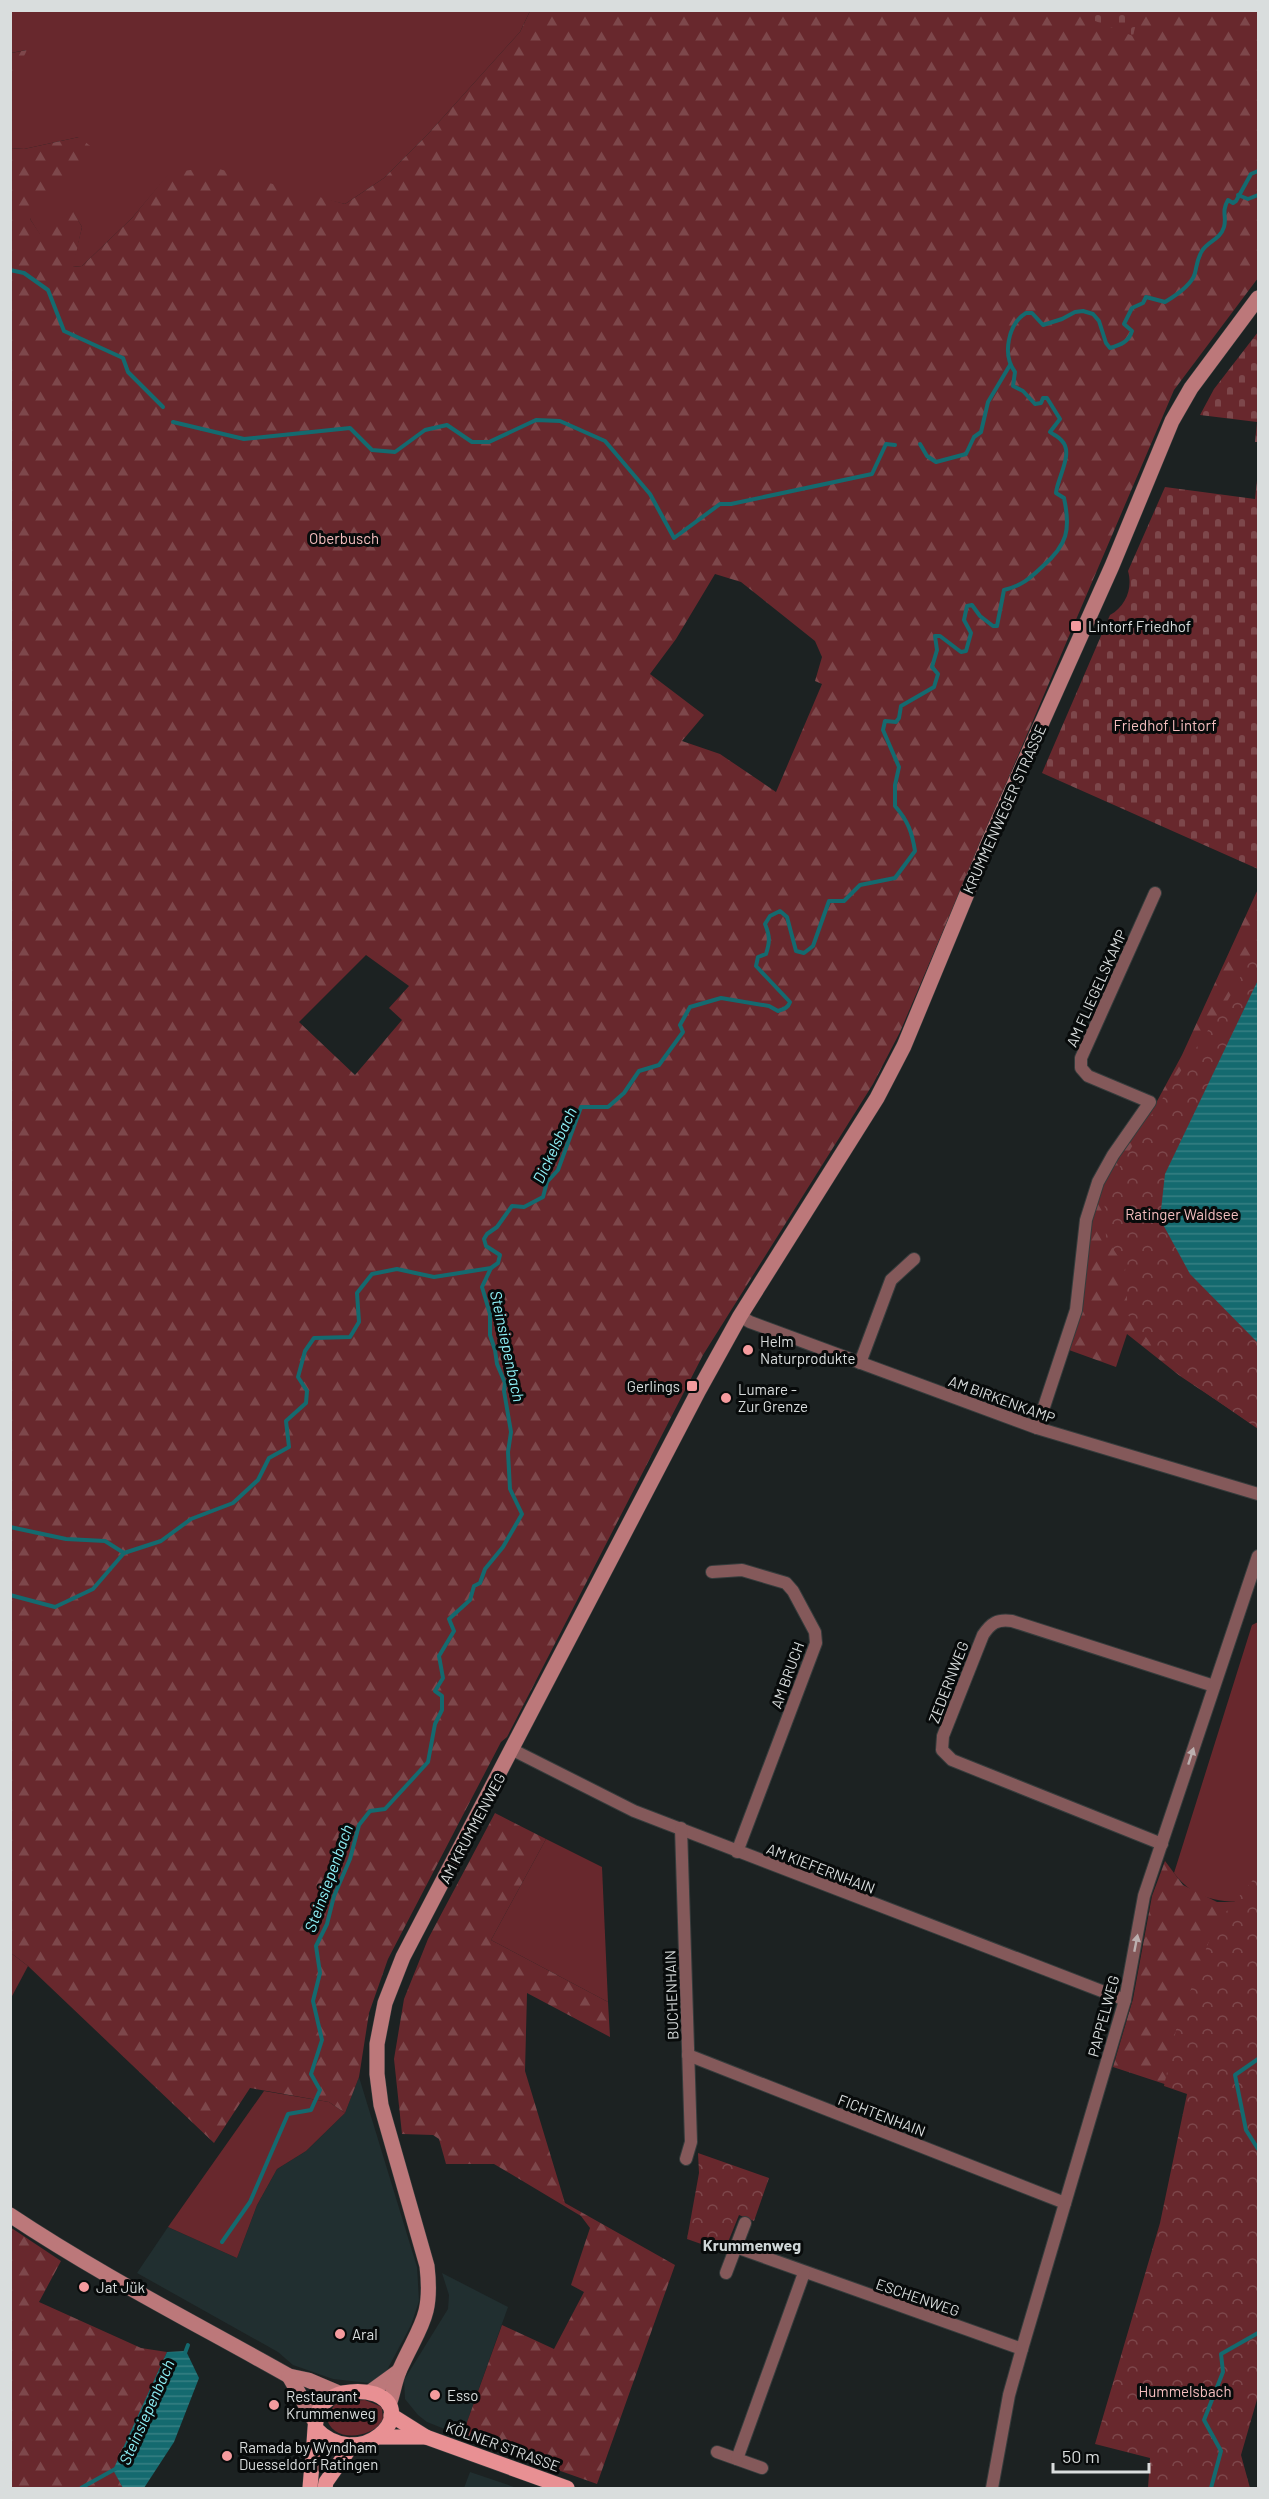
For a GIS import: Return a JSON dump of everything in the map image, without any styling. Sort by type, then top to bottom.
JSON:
[{"type":"main road","name":"KRUMMENWEGER STRASSE","points":[[740,1316],[877,1098],[904,1046],[984,851],[1112,566],[1172,421],[1191,388],[1258,298]]},
{"type":"main road","name":"AM KRUMMENWEG","points":[[390,2410],[399,2370],[422,2327],[428,2310],[430,2287],[427,2266],[381,2105],[377,2074],[377,2044],[385,2003],[403,1957],[740,1316]]},
{"type":"main road","points":[[10,2215],[66,2252],[121,2284],[289,2376],[308,2380],[341,2394]]},
{"type":"main road","name":"AM KRUMMENWEG","points":[[370,2392],[399,2370]]},
{"type":"main road","points":[[289,2376],[315,2424],[334,2443],[352,2445],[379,2437],[388,2427],[390,2410],[380,2396],[370,2392],[355,2391],[328,2398],[319,2409],[315,2424],[310,2488]]},
{"type":"main road","name":"KÖLNER STRASSE","points":[[390,2410],[426,2437],[567,2488]]},
{"type":"main road","name":"KÖLNER STRASSE","points":[[379,2437],[426,2437]]},
{"type":"main road","points":[[324,2488],[352,2445]]},
{"type":"street","name":"AM FLIEGELSKAMP","points":[[1037,1428],[1077,1310],[1086,1220],[1098,1182],[1113,1155],[1150,1102],[1088,1076],[1081,1068],[1081,1058],[1155,893]]},
{"type":"street","points":[[860,1363],[891,1280],[914,1259]]},
{"type":"street","name":"AM BIRKENKAMP","points":[[740,1316],[750,1322],[1037,1428],[1258,1494]]},
{"type":"street","name":"PAPPELWEG","points":[[992,2488],[1010,2395],[1022,2349],[1125,2001],[1144,1896],[1258,1556]]},
{"type":"street","name":"AM BRUCH","points":[[712,1572],[742,1570],[786,1583],[793,1591],[815,1632],[816,1643],[737,1852]]},
{"type":"street","name":"ZEDERNWEG","points":[[1162,1844],[952,1760],[942,1750],[943,1736],[982,1635],[992,1623],[1002,1620],[1012,1621],[1214,1686]]},
{"type":"street","name":"AM KIEFERNHAIN","points":[[513,1750],[634,1811],[1125,2001]]},
{"type":"street","name":"BUCHENHAIN","points":[[681,1828],[691,2142],[686,2159]]},
{"type":"street","name":"FICHTENHAIN","points":[[688,2055],[1065,2203]]},
{"type":"street","points":[[726,2273],[745,2223]]},
{"type":"street","name":"ESCHENWEG","points":[[736,2247],[1022,2349]]},
{"type":"street","points":[[737,2459],[804,2273]]},
{"type":"street","points":[[717,2452],[762,2468]]},
{"type":"shaded area","points":[[359,2077],[417,2267],[419,2301],[411,2325],[386,2372],[369,2383],[333,2379],[293,2365],[278,2352],[137,2273],[168,2227],[237,2258],[257,2205],[277,2169],[306,2151],[345,2113]]},
{"type":"shaded area","points":[[442,2273],[508,2307],[462,2436],[427,2422],[405,2399],[404,2380],[448,2309],[449,2295]]},
{"type":"shaded area","points":[[470,2472],[517,2488],[464,2488]]},
{"type":"green space","points":[[11,11],[530,11],[520,32],[428,134],[384,178],[345,204],[306,195],[170,173],[132,218],[82,266],[72,267],[82,227],[72,211],[40,235],[30,219],[79,137],[24,149],[11,148],[10,83],[26,50],[11,53]]},
{"type":"green space","name":"Oberbusch","points":[[530,11],[1258,11],[1258,278],[1174,390],[900,1032],[873,1084],[703,1355],[507,1737],[501,1742],[388,1959],[369,2013],[359,2077],[345,2113],[329,2102],[250,2088],[214,2143],[28,1966],[11,1953],[10,148],[24,149],[79,137],[99,153],[30,219],[40,234],[72,210],[82,227],[73,267],[82,266],[132,218],[169,173],[212,167],[345,204],[384,178],[428,134],[520,32]],"holes":[[[715,574],[741,582],[815,641],[822,657],[815,681],[822,684],[776,792],[720,754],[682,741],[704,715],[650,674],[676,639]],[[366,955],[409,986],[389,1008],[402,1020],[355,1075],[299,1022]]]},
{"type":"green space","points":[[1070,11],[1139,11],[1133,36]]},
{"type":"green space","points":[[27,50],[11,83],[11,53]]},
{"type":"green space","points":[[1258,332],[1258,442],[1255,442],[1257,422],[1200,415],[1214,389]]},
{"type":"green space","name":"Friedhof Lintorf","points":[[1258,471],[1258,869],[1042,773],[1110,615],[1120,607],[1127,596],[1130,584],[1128,571],[1165,487],[1255,499]]},
{"type":"green space","name":"Ratinger Waldsee","points":[[1258,889],[1258,1428],[1180,1376],[1127,1334],[1116,1367],[1069,1350],[1083,1306],[1090,1225],[1102,1185],[1156,1103],[1182,1055]]},
{"type":"green space","name":"Ratinger Waldsee","points":[[1258,944],[1258,1429],[1174,1371],[1128,1315],[1125,1267],[1106,1238],[1104,1192],[1149,1119],[1228,1000]]},
{"type":"green space","points":[[1258,1622],[1258,1902],[1223,1901],[1192,1890],[1174,1873],[1252,1625]]},
{"type":"green space","points":[[495,1813],[546,1839],[491,1940],[608,2002],[610,2037],[527,1993],[525,2071],[565,2203],[675,2265],[597,2484],[462,2436],[502,2325],[554,2349],[584,2292],[571,2285],[590,2228],[581,2216],[494,2164],[446,2164],[439,2139],[433,2135],[402,2134],[394,2059],[404,1999],[428,1939]]},
{"type":"green space","points":[[546,1839],[602,1867],[608,2002],[491,1940]]},
{"type":"green space","points":[[1165,1861],[1183,1885],[1217,1902],[1258,1902],[1216,2101],[1113,2067],[1133,1999],[1152,1896]]},
{"type":"green space","name":"Hummelsbach","points":[[1258,1874],[1258,2396],[1241,2455],[1250,2488],[1148,2488],[1150,2458],[1095,2444],[1160,2223],[1187,2094],[1164,2086],[1176,2030],[1215,1925]]},
{"type":"green space","points":[[11,1953],[28,1966],[11,1998]]},
{"type":"green space","points":[[264,2091],[329,2102],[345,2113],[306,2151],[277,2169],[257,2205],[237,2258],[168,2227]]},
{"type":"green space","points":[[698,2153],[769,2178],[754,2221],[739,2215],[724,2252],[687,2239],[699,2173]]},
{"type":"green space","points":[[10,2227],[61,2261],[39,2302],[141,2348],[167,2352],[114,2470],[123,2488],[11,2488]]},
{"type":"green space","points":[[365,2400],[382,2407],[383,2422],[376,2428],[351,2436],[335,2431],[329,2425],[326,2416],[337,2402]]},
{"type":"water","points":[[1258,980],[1258,1343],[1190,1274],[1160,1219],[1165,1174]]},
{"type":"water","points":[[186,2351],[199,2378],[174,2442],[144,2488],[123,2488],[113,2470],[167,2352]]},
{"type":"waterway","name":"Dickelsbach","points":[[10,1527],[66,1539],[105,1541],[124,1553],[161,1541],[191,1519],[233,1503],[258,1480],[269,1458],[289,1447],[286,1421],[306,1403],[307,1391],[298,1377],[305,1351],[314,1338],[350,1337],[359,1322],[357,1293],[372,1274],[397,1269],[434,1277],[491,1268],[498,1263],[500,1255],[486,1246],[484,1239],[497,1227],[512,1206],[524,1207],[543,1197],[547,1182],[558,1170],[581,1107],[608,1107],[624,1093],[639,1071],[659,1065],[683,1032],[680,1025],[690,1007],[721,998],[769,1006],[778,1011],[788,1006],[790,1002],[756,966],[758,957],[766,954],[768,946],[769,936],[765,924],[770,916],[780,911],[787,917],[796,951],[804,953],[813,946],[829,901],[844,901],[860,885],[895,878],[915,851],[909,827],[895,806],[895,785],[899,767],[883,730],[885,721],[896,722],[901,706],[934,687],[938,674],[932,667],[937,650],[935,636],[940,636],[961,652],[966,651],[971,633],[964,620],[967,606],[972,605],[980,616],[993,626],[997,626],[1004,590],[1021,584],[1034,575],[1057,551],[1065,536],[1067,519],[1064,498],[1056,493],[1066,452],[1062,441],[1050,432],[1060,419],[1047,398],[1035,404],[1023,391],[1013,386],[1015,372],[1008,349],[1015,324],[1026,313],[1032,313],[1043,325],[1083,311],[1093,314],[1099,321],[1106,343],[1110,348],[1124,342],[1132,331],[1124,324],[1132,308],[1143,303],[1146,297],[1165,302],[1183,290],[1190,282],[1202,251],[1222,231],[1228,200],[1233,203],[1236,201],[1251,174],[1258,171]]},
{"type":"waterway","name":"Hummelsbach","points":[[1238,195],[1248,199],[1258,195]]},
{"type":"waterway","points":[[10,270],[24,273],[48,290],[64,331],[123,358],[128,372],[163,407]]},
{"type":"waterway","points":[[920,444],[927,456],[936,462],[966,454],[974,437],[981,432],[988,402],[1010,365]]},
{"type":"waterway","points":[[173,422],[244,439],[350,428],[372,450],[395,452],[425,430],[447,425],[472,442],[489,442],[536,420],[560,421],[605,441],[650,494],[674,538],[720,504],[731,504],[872,474],[886,444],[895,445]]},
{"type":"waterway","name":"Steinsiepenbach","points":[[222,2242],[250,2202],[288,2114],[311,2110],[320,2090],[311,2074],[322,2040],[313,2001],[320,1973],[316,1946],[327,1924],[334,1896],[350,1859],[359,1825],[370,1811],[385,1809],[428,1762],[435,1724],[442,1710],[442,1696],[435,1691],[443,1678],[439,1656],[454,1631],[449,1619],[470,1600],[474,1586],[480,1583],[485,1569],[503,1547],[522,1514],[510,1489],[508,1452],[511,1432],[504,1391],[505,1383],[497,1364],[490,1335],[490,1314],[482,1287],[491,1268]]},
{"type":"waterway","points":[[10,1595],[55,1607],[93,1589],[124,1553]]},
{"type":"waterway","name":"Hummelsbach","points":[[1258,2059],[1235,2075],[1246,2130],[1258,2149]]},
{"type":"waterway","points":[[1211,2488],[1221,2451],[1204,2420],[1223,2372],[1221,2354],[1258,2333]]},
{"type":"waterway","name":"Steinsiepenbach","points":[[185,2353],[188,2345]]},
{"type":"waterway","points":[[81,2488],[117,2468]]},
{"type":"place","name":"Lintorf Friedhof","points":[[1076,626]]},
{"type":"place","name":"Helm Naturprodukte","points":[[748,1350]]},
{"type":"place","name":"Gerlings","points":[[692,1386]]},
{"type":"place","name":"Lumare - Zur Grenze","points":[[726,1398]]},
{"type":"place","name":"Jat Jük","points":[[84,2287]]},
{"type":"place","name":"Aral","points":[[340,2334]]},
{"type":"place","name":"Esso","points":[[435,2395]]},
{"type":"place","name":"Restaurant Krummenweg","points":[[274,2405]]},
{"type":"place","name":"Ramada by Wyndham Duesseldorf Ratingen","points":[[227,2456]]},
{"type":"district","name":"Krummenweg","points":[[752,2244]]}]
